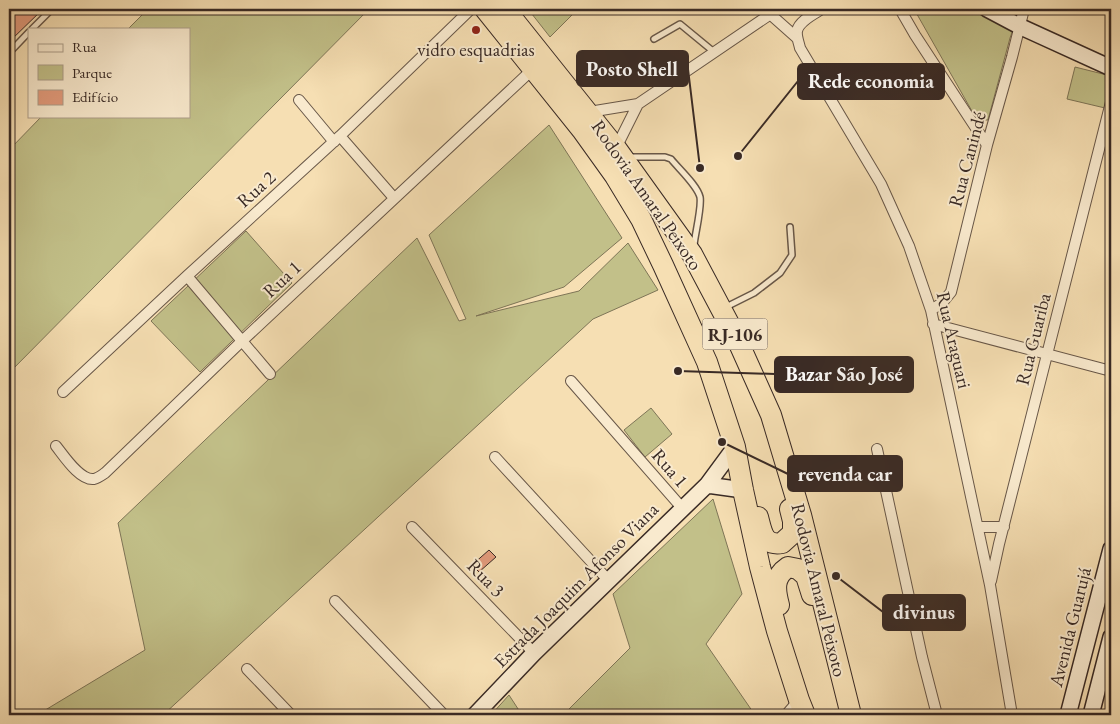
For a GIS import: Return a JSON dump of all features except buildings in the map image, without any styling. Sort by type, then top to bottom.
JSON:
[{"type":"highway","name":"Rodovia Amaral Peixoto","points":[[485,9],[582,130],[616,176],[641,219],[707,362],[735,447],[760,567],[774,622],[802,708]]},
{"type":"highway","name":"Rodovia Amaral Peixoto","points":[[505,9],[620,152],[692,254],[736,337],[771,415],[801,516],[851,715]]},
{"type":"highway","points":[[712,376],[723,392],[738,432],[763,534],[767,541],[771,543],[782,543],[793,533],[793,521],[783,480],[762,412],[734,347],[725,315]]},
{"type":"highway","points":[[816,715],[784,623],[777,597],[776,584],[778,576],[788,568],[798,569],[806,576],[845,715]]},
{"type":"street","name":"Rua 2","points":[[62,392],[337,139],[471,9]]},
{"type":"street","points":[[797,38],[797,30],[801,24],[822,9]]},
{"type":"street","points":[[900,9],[914,35],[987,145]]},
{"type":"street","points":[[987,9],[1019,26],[1111,68]]},
{"type":"street","name":"Rua Canindé","points":[[931,310],[942,303],[951,292],[987,145],[1024,9]]},
{"type":"street","points":[[589,112],[638,104],[771,11],[797,38]]},
{"type":"street","name":"Rua Araguari","points":[[797,38],[800,48],[881,184],[910,246],[931,310],[990,585],[1012,715]]},
{"type":"street","name":"Rua 1","points":[[56,446],[75,470],[86,478],[95,479],[105,474],[242,341],[533,69]]},
{"type":"street","points":[[299,100],[394,198]]},
{"type":"street","name":"Rua Guariba","points":[[990,585],[1111,102]]},
{"type":"street","points":[[620,152],[638,104]]},
{"type":"street","points":[[187,276],[270,374]]},
{"type":"street","points":[[933,324],[1111,371]]},
{"type":"street","name":"Rua 1","points":[[572,381],[683,509]]},
{"type":"street","name":"Estrada Joaquim Afonso Viana","points":[[475,715],[534,653],[707,485],[735,447]]},
{"type":"street","points":[[877,449],[922,656],[937,715]]},
{"type":"street","points":[[495,457],[608,581]]},
{"type":"street","points":[[707,485],[743,490]]},
{"type":"street","name":"Rua 3","points":[[412,527],[534,653]]},
{"type":"street","points":[[978,527],[1004,527]]},
{"type":"street","name":"Avenida Guarujá","points":[[1068,715],[1111,549]]},
{"type":"street","points":[[335,600],[444,715]]},
{"type":"street","points":[[1091,715],[1109,658],[1111,637]]},
{"type":"street","points":[[247,669],[291,715]]},
{"type":"street","points":[[786,715],[802,708]]},
{"type":"lane","points":[[33,28],[52,9]]},
{"type":"lane","points":[[654,39],[680,24],[714,52]]},
{"type":"lane","points":[[9,53],[28,33]]},
{"type":"lane","points":[[620,152],[665,157],[671,160],[696,189],[700,198],[700,206],[692,254]]},
{"type":"lane","points":[[725,315],[780,273],[792,255],[790,228]]},
{"type":"green space","points":[[148,9],[369,9],[9,373],[9,150],[40,118],[190,118],[190,28],[129,28]]},
{"type":"green space","points":[[528,9],[578,9],[550,37]]},
{"type":"green space","points":[[914,9],[973,9],[1013,30],[988,120],[977,120]]},
{"type":"green space","points":[[1075,67],[1111,76],[1105,108],[1067,99]]},
{"type":"green space","points":[[549,125],[622,238],[564,287],[476,316],[579,291],[628,243],[658,290],[593,319],[163,715],[37,715],[145,650],[118,523],[417,238],[459,321],[466,319],[429,235]]},
{"type":"green space","points":[[246,231],[292,283],[200,372],[151,321]]},
{"type":"green space","points":[[651,408],[672,434],[645,457],[624,430]]},
{"type":"green space","points":[[713,499],[742,594],[706,644],[755,715],[563,715],[630,648],[613,594]]},
{"type":"green space","points":[[509,695],[522,715],[491,715]]},
{"type":"place","name":"vidro esquadrias","points":[[476,30]]},
{"type":"place","name":"Rede economia","points":[[738,156]]},
{"type":"place","name":"Posto Shell","points":[[700,168]]},
{"type":"place","name":"Bazar São José","points":[[678,371]]},
{"type":"place","name":"revenda car","points":[[722,442]]},
{"type":"place","name":"divinus","points":[[836,576]]}]
